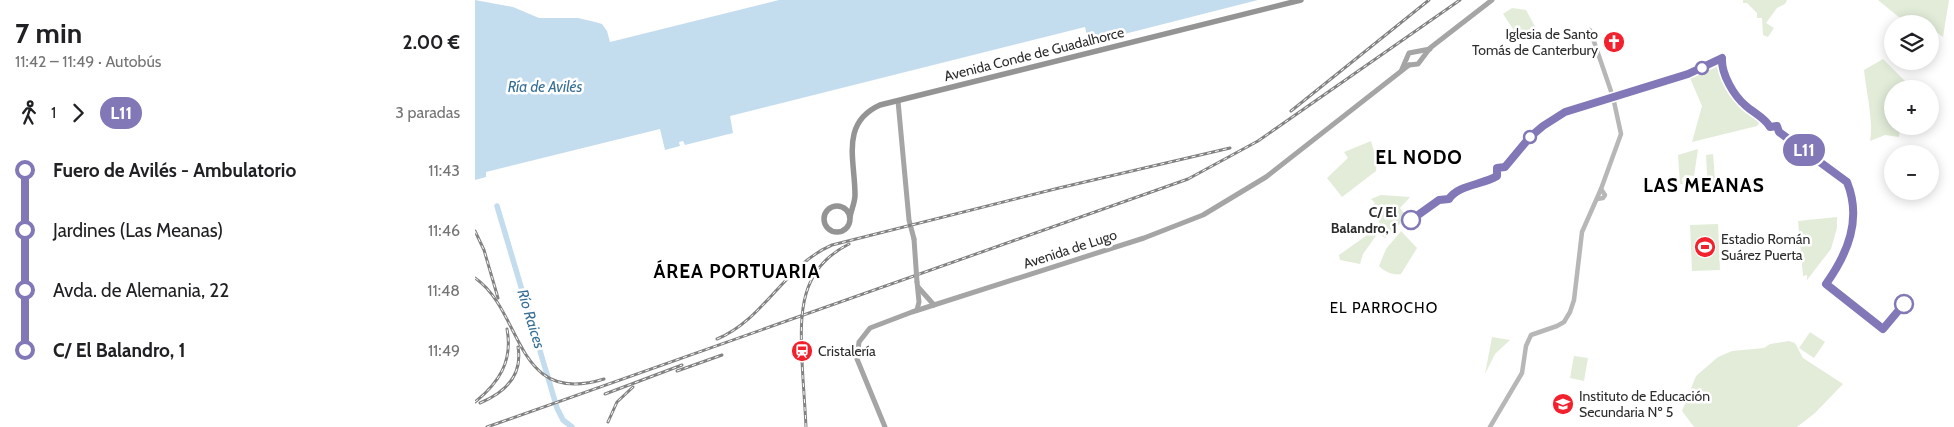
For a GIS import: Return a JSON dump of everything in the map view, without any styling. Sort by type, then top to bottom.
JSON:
[{"type":"highway","name":"Avenida Conde de Guadalhorce","points":[[850,217],[854,202],[852,135],[855,125],[869,110],[898,100],[1301,0]]},
{"type":"highway","points":[[844,208],[854,202]]},
{"type":"highway","points":[[834,205],[844,208],[850,217],[848,226],[837,232],[827,227],[823,218],[826,210],[834,205]]},
{"type":"main road","points":[[1430,48],[1409,53],[1408,62],[1417,65],[1430,48],[1492,0]]},
{"type":"main road","points":[[1416,52],[1420,60]]},
{"type":"main road","name":"Avenida de Lugo","points":[[885,427],[859,365],[857,350],[864,334],[875,325],[1145,238],[1203,215],[1266,177],[1401,71],[1408,62]]},
{"type":"main road","points":[[898,100],[909,220],[914,239],[918,286],[917,310]]},
{"type":"main road","points":[[918,286],[933,305]]},
{"type":"main road","points":[[918,286],[924,300],[933,305]]},
{"type":"main road","points":[[926,297],[945,301]]},
{"type":"street","points":[[1490,427],[1522,373],[1526,346],[1531,335],[1564,322],[1574,300],[1579,244],[1621,134],[1620,122],[1590,30]]},
{"type":"green space","points":[[1743,0],[1787,0],[1785,4],[1777,8],[1766,23],[1774,28],[1768,37],[1763,35],[1762,18],[1757,18],[1757,13],[1747,3],[1743,3]]},
{"type":"green space","points":[[1878,0],[1949,0],[1943,37],[1939,34],[1939,15],[1896,15]]},
{"type":"green space","points":[[1512,8],[1526,10],[1538,32],[1519,38],[1503,14]]},
{"type":"green space","points":[[1883,59],[1884,70],[1894,70],[1904,80],[1884,80],[1885,135],[1870,141],[1870,116],[1864,70]]},
{"type":"green space","points":[[1716,67],[1721,67],[1737,101],[1760,122],[1757,126],[1692,142],[1702,106],[1690,78]]},
{"type":"green space","points":[[1371,141],[1377,161],[1376,171],[1342,197],[1327,178],[1348,158],[1344,152]]},
{"type":"green space","points":[[1698,149],[1694,176],[1685,175],[1682,179],[1683,184],[1680,184],[1678,155]]},
{"type":"green space","points":[[1713,154],[1716,193],[1708,194],[1706,155]]},
{"type":"green space","points":[[1381,195],[1410,197],[1400,208],[1407,217],[1385,238],[1378,233],[1363,254],[1360,264],[1340,260],[1339,255],[1380,226],[1379,220],[1369,208],[1375,203],[1371,199]]},
{"type":"green space","points":[[1837,217],[1837,228],[1831,249],[1807,280],[1807,275],[1803,276],[1798,221]]},
{"type":"green space","name":"Estadio Román Suárez Puerta","points":[[1718,224],[1720,270],[1692,271],[1690,225]]},
{"type":"green space","points":[[1401,231],[1417,248],[1401,274],[1392,274],[1379,266],[1386,249]]},
{"type":"green space","points":[[1810,332],[1825,342],[1814,358],[1799,348]]},
{"type":"green space","points":[[1492,337],[1510,340],[1495,354],[1485,374]]},
{"type":"green space","points":[[1789,341],[1795,343],[1803,358],[1843,384],[1815,413],[1797,427],[1694,427],[1682,411],[1696,376],[1718,357],[1732,351],[1764,348],[1770,344]]},
{"type":"green space","points":[[1574,356],[1588,358],[1584,381],[1570,378]]},
{"type":"water","name":"Ría de Avilés","points":[[475,0],[513,7],[539,18],[578,18],[602,24],[607,31],[610,42],[779,0],[1258,0],[1089,43],[1085,27],[730,116],[733,133],[685,145],[683,141],[679,142],[680,146],[665,150],[660,129],[486,172],[486,177],[475,180]]},
{"type":"waterway","name":"Río Raices","points":[[497,206],[557,408],[563,420],[572,427]]},
{"type":"railway","points":[[1291,111],[1429,0]]},
{"type":"railway","points":[[487,427],[1188,179],[1258,141],[1460,0]]},
{"type":"railway","points":[[717,339],[734,330],[748,319],[801,265],[815,254],[832,245],[1059,188],[1230,148]]},
{"type":"railway","points":[[475,231],[484,250],[498,298]]},
{"type":"railway","points":[[806,427],[801,343],[801,326],[806,294],[820,266],[833,254],[849,244]]},
{"type":"railway","points":[[475,278],[491,293],[524,352],[537,368],[553,380],[575,384],[604,379]]},
{"type":"railway","points":[[475,402],[491,387],[506,361],[508,351],[507,329]]},
{"type":"railway","points":[[480,403],[504,389],[515,375],[518,367],[518,347]]},
{"type":"railway","points":[[677,371],[722,355]]},
{"type":"railway","points":[[605,394],[682,365]]},
{"type":"railway","points":[[608,422],[617,402],[633,387]]},
{"type":"bus line","name":"L11","points":[[1411,220],[1439,200],[1449,199],[1456,191],[1487,182],[1497,176],[1495,170],[1497,168],[1500,166],[1505,167],[1530,137],[1565,112],[1688,74],[1722,58],[1722,66],[1738,99],[1766,121],[1770,127],[1773,125],[1777,126],[1779,132],[1847,182],[1851,192],[1853,208],[1854,222],[1852,235],[1837,269],[1826,284],[1883,329],[1897,310],[1904,304]]},
{"type":"place","name":"Iglesia de Santo Tomás de Canterbury","points":[[1614,42]]},
{"type":"place","name":"C/ El Balandro, 1","points":[[1411,220]]},
{"type":"place","name":"Estadio Román Suárez Puerta","points":[[1705,247]]},
{"type":"place","name":"Cristalería","points":[[802,351]]},
{"type":"place","name":"Instituto de Educación Secundaria Nº 5","points":[[1563,404]]},
{"type":"district","name":"EL NODO","points":[[1419,157]]},
{"type":"district","name":"LAS MEANAS","points":[[1704,185]]},
{"type":"district","name":"ÁREA PORTUARIA","points":[[737,271]]},
{"type":"district","name":"EL PARROCHO","points":[[1384,308]]}]
